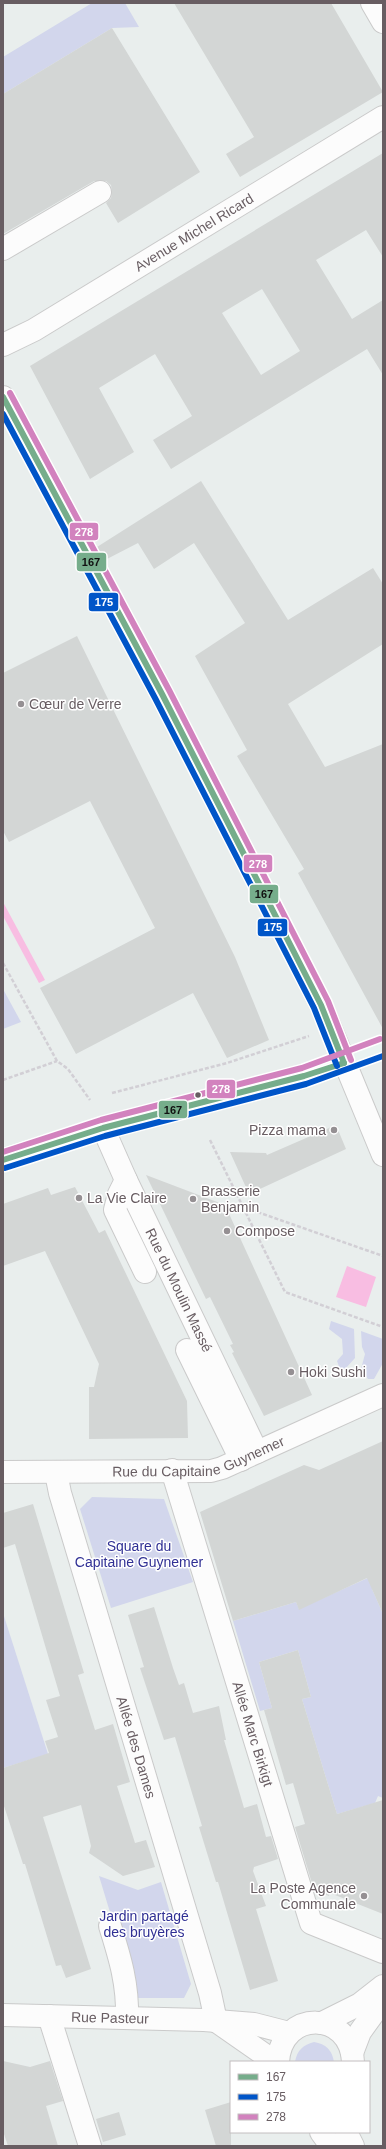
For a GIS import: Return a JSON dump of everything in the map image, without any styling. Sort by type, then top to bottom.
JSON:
[{"type":"main road","points":[[3,1160],[103,1128],[304,1076],[383,1048]]},
{"type":"street","points":[[372,3],[383,22]]},
{"type":"street","name":"Avenue Michel Ricard","points":[[3,345],[34,330],[383,117]]},
{"type":"street","points":[[3,249],[100,192]]},
{"type":"street","points":[[3,397],[162,694],[321,1005],[383,1155]]},
{"type":"street","name":"Rue du Moulin Massé","points":[[103,1128],[249,1456]]},
{"type":"street","points":[[126,1180],[118,1194],[115,1210],[145,1272]]},
{"type":"street","points":[[187,1350],[249,1456]]},
{"type":"street","name":"Rue du Capitaine Guynemer","points":[[3,1472],[56,1473],[172,1470],[211,1471],[222,1468],[383,1395]]},
{"type":"street","name":"Allée Marc Birkigt","points":[[172,1470],[311,1922],[383,1952]]},
{"type":"street","name":"Allée des Dames","points":[[56,1473],[60,1492],[207,1986],[216,2021]]},
{"type":"street","points":[[110,1926],[123,1968],[128,1996],[127,2018]]},
{"type":"street","points":[[322,2023],[360,2004],[383,1986]]},
{"type":"street","points":[[352,2057],[360,2032],[378,2007],[383,1997]]},
{"type":"street","name":"Rue Pasteur","points":[[3,2015],[216,2021],[254,2024],[289,2033]]},
{"type":"street","points":[[49,2016],[90,2146]]},
{"type":"street","points":[[216,2021],[276,2061]]},
{"type":"street","points":[[277,2061],[282,2042],[289,2033],[305,2024],[322,2023],[333,2026],[342,2033],[348,2042],[352,2057]]},
{"type":"street","points":[[322,2133],[331,2146]]},
{"type":"street","points":[[346,2133],[353,2146]]},
{"type":"path","points":[[3,963],[57,1061],[68,1068],[90,1100]]},
{"type":"path","points":[[112,1093],[227,1064],[314,1035]]},
{"type":"path","points":[[3,1080],[57,1061]]},
{"type":"path","points":[[210,1140],[285,1292],[383,1327]]},
{"type":"path","points":[[243,1207],[383,1256]]},
{"type":"green space","points":[[92,3],[125,3],[139,27],[112,28],[3,94],[3,57]]},
{"type":"green space","points":[[3,989],[21,1022],[3,1029]]},
{"type":"green space","points":[[331,1321],[354,1329],[355,1358],[345,1369],[340,1369],[337,1361],[343,1354],[342,1339],[329,1329]]},
{"type":"green space","points":[[361,1331],[383,1339],[383,1363],[374,1379],[368,1379],[361,1369],[365,1354],[362,1347]]},
{"type":"green space","name":"Square du Capitaine Guynemer","points":[[92,1497],[164,1499],[193,1582],[111,1608],[80,1509]]},
{"type":"green space","points":[[381,1572],[383,1584],[372,1589],[383,1614],[383,1798],[378,1796],[375,1803],[337,1814],[302,1699],[311,1697],[298,1650],[259,1662],[272,1708],[260,1711],[233,1621],[296,1602],[299,1609]]},
{"type":"green space","points":[[3,1613],[48,1754],[3,1768]]},
{"type":"green space","name":"Jardin partagé des bruyères","points":[[99,1876],[138,1890],[161,1882],[191,1984],[184,1998],[136,1998]]},
{"type":"green space","points":[[314,2042],[322,2044],[328,2048],[332,2054],[334,2061],[295,2061],[299,2051]]},
{"type":"shaded area","points":[[3,902],[45,980],[39,983],[3,916]]},
{"type":"shaded area","points":[[347,1266],[376,1277],[366,1307],[336,1297]]},
{"type":"building","points":[[174,3],[331,3],[383,92],[240,177],[226,154],[254,137]]},
{"type":"building","points":[[112,28],[200,172],[118,223],[106,203],[111,198],[111,185],[106,181],[94,181],[3,234],[3,94]]},
{"type":"building","points":[[383,153],[383,257],[366,230],[316,260],[352,319],[383,300],[383,375],[367,349],[171,469],[153,440],[192,416],[155,354],[99,388],[134,452],[90,479],[30,366]],"holes":[[[262,289],[300,351],[261,375],[222,313]]]},
{"type":"building","points":[[201,481],[288,620],[373,568],[383,584],[383,644],[288,704],[325,767],[383,744],[383,1029],[298,873],[304,869],[237,756],[247,750],[195,656],[245,623],[194,543],[154,569],[138,543],[105,560],[97,547]]},
{"type":"building","points":[[77,636],[235,957],[269,1040],[227,1058],[193,993],[76,1054],[40,988],[155,928],[90,801],[9,842],[3,831],[3,673]]},
{"type":"building","points":[[336,1125],[346,1149],[249,1194],[230,1152],[266,1153],[267,1155]]},
{"type":"building","points":[[146,1175],[225,1205],[312,1395],[264,1416],[232,1353],[234,1352],[230,1345],[233,1344],[210,1297],[206,1299]]},
{"type":"building","points":[[75,1187],[99,1233],[105,1230],[187,1401],[188,1438],[89,1439],[89,1387],[94,1387],[99,1364],[45,1251],[3,1266],[3,1204],[48,1188],[51,1195]]},
{"type":"building","points":[[383,1441],[383,1614],[367,1578],[299,1610],[296,1602],[233,1621],[200,1512],[304,1465],[319,1470]]},
{"type":"building","points":[[33,1504],[84,1673],[78,1675],[95,1730],[113,1724],[130,1782],[117,1786],[135,1843],[146,1840],[155,1867],[123,1876],[89,1853],[91,1846],[81,1805],[43,1817],[91,1969],[66,1978],[61,1965],[56,1966],[25,1864],[23,1864],[3,1803],[3,1768],[49,1753],[45,1741],[58,1737],[46,1700],[60,1696],[15,1544],[3,1548],[3,1513]]},
{"type":"building","points":[[154,1607],[179,1685],[184,1683],[193,1713],[219,1706],[226,1740],[224,1740],[244,1808],[257,1804],[266,1837],[271,1836],[278,1859],[254,1867],[253,1871],[266,1906],[256,1909],[278,1981],[250,1990],[218,1882],[216,1882],[199,1827],[202,1826],[175,1737],[164,1740],[140,1668],[144,1667],[128,1615]]},
{"type":"building","points":[[298,1650],[311,1697],[302,1699],[337,1814],[383,1800],[383,1914],[330,1893],[329,1896],[314,1890],[295,1827],[305,1824],[293,1783],[286,1785],[264,1710],[272,1708],[259,1662]]},
{"type":"building","points":[[3,2061],[30,2067],[50,2061],[63,2101],[46,2106],[58,2146],[8,2146],[3,2131]]},
{"type":"building","points":[[230,2102],[231,2146],[216,2146],[205,2110]]},
{"type":"building","points":[[119,2112],[126,2135],[103,2142],[96,2119]]},
{"type":"transit line","name":"278","points":[[10,393],[169,690],[328,1001],[351,1060]]},
{"type":"transit line","name":"167","points":[[3,397],[162,694],[321,1005],[344,1063]]},
{"type":"transit line","name":"175","points":[[3,414],[155,698],[314,1008],[337,1066]]},
{"type":"transit line","name":"278","points":[[3,1152],[101,1120],[302,1068],[380,1039]]},
{"type":"transit line","name":"175","points":[[5,1168],[105,1136],[306,1084],[383,1056]]},
{"type":"transit line","name":"167","points":[[3,1160],[103,1128],[304,1076],[344,1063]]},
{"type":"place","name":"Cœur de Verre","points":[[21,704]]},
{"type":"place","name":"Pizza mama","points":[[334,1130]]},
{"type":"place","name":"La Vie Claire","points":[[79,1198]]},
{"type":"place","name":"Brasserie Benjamin","points":[[193,1199]]},
{"type":"place","name":"Compose","points":[[227,1231]]},
{"type":"place","name":"Hoki Sushi","points":[[291,1372]]},
{"type":"place","name":"La Poste Agence Communale","points":[[364,1896]]}]
